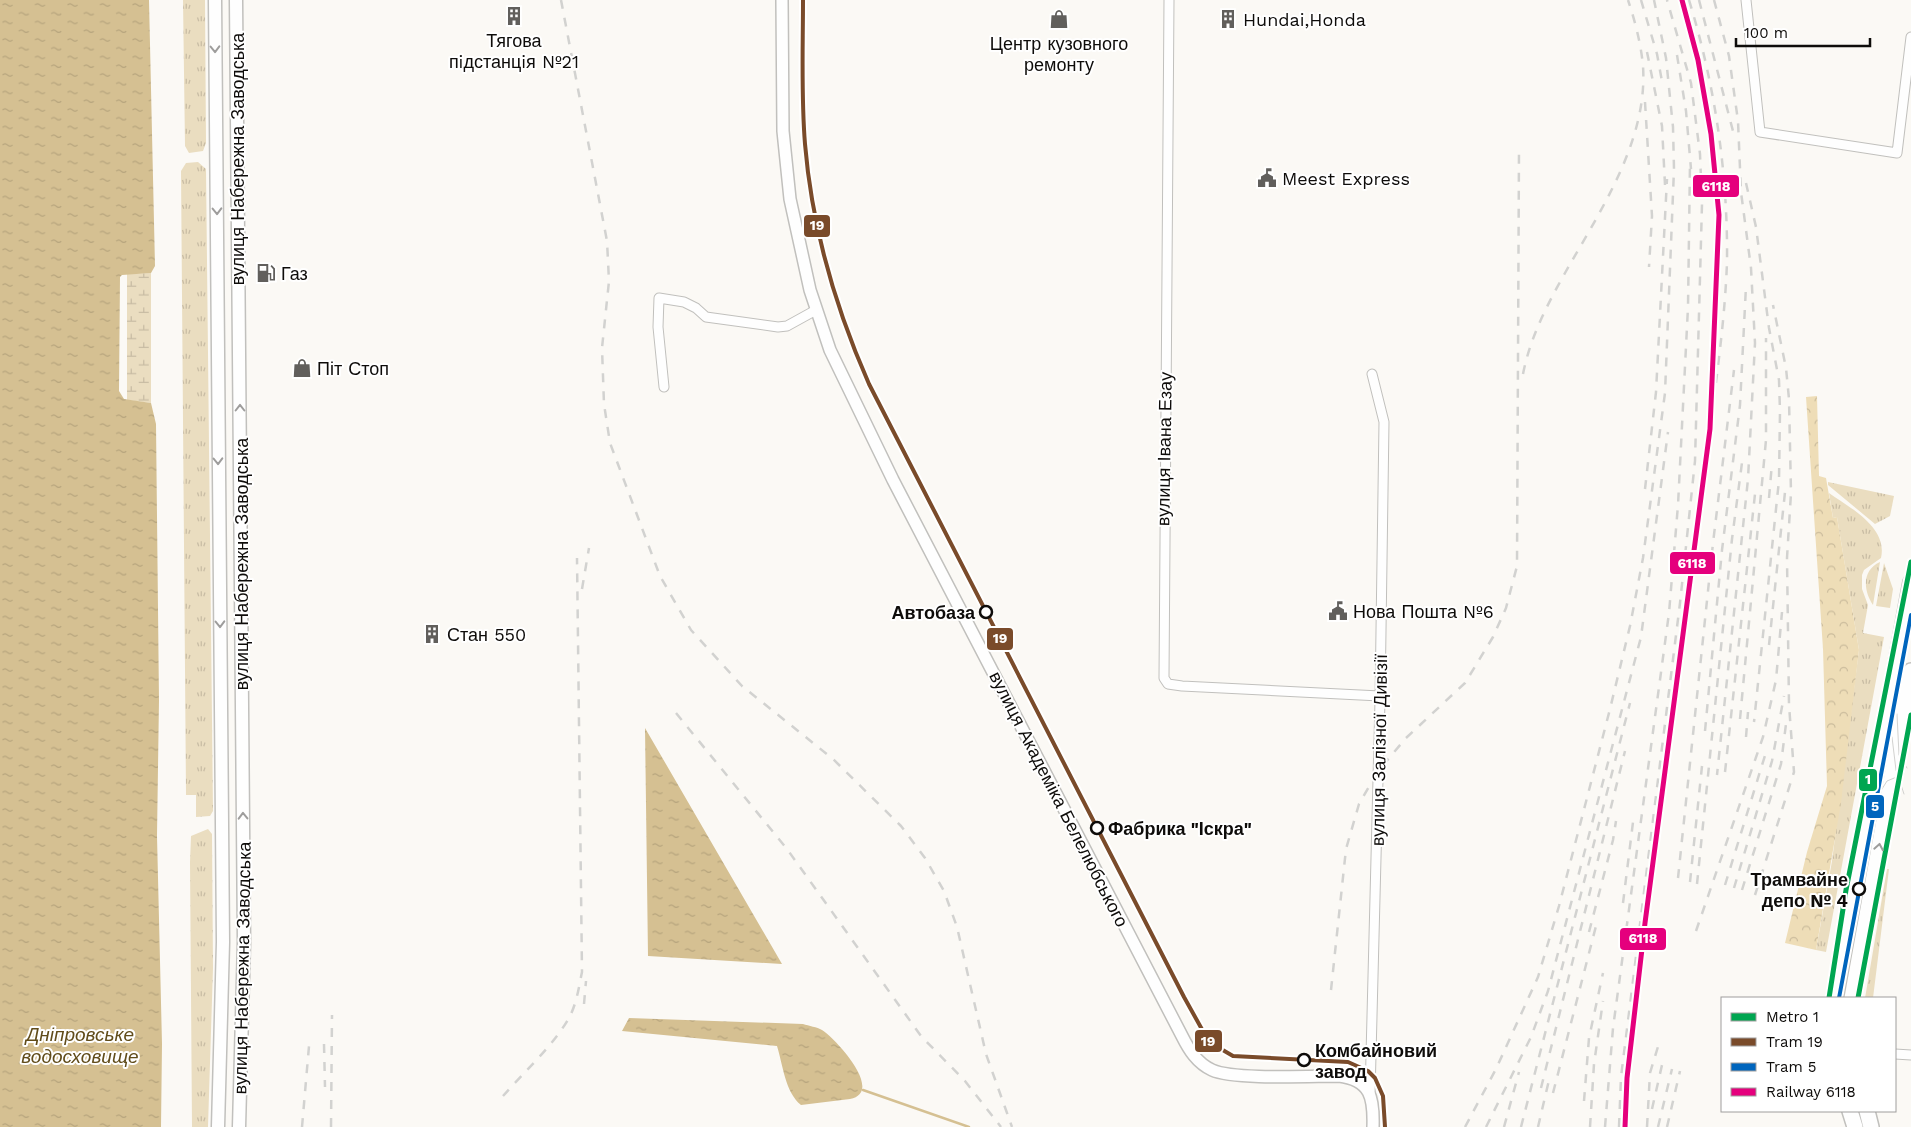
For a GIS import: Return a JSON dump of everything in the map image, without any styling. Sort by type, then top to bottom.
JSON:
[{"type":"highway","points":[[1834,997],[1911,582]]},
{"type":"highway","points":[[1852,997],[1911,671]]},
{"type":"highway","points":[[1850,1112],[1855,1127]]},
{"type":"highway","points":[[1866,1112],[1872,1127]]},
{"type":"main road","name":"вулиця Набережна Заводська","points":[[215,0],[223,942],[218,1127]]},
{"type":"main road","name":"вулиця Набережна Заводська","points":[[236,0],[244,942],[239,1127]]},
{"type":"street","name":"вулиця Академіка Белелюбського","points":[[782,0],[785,159],[798,240],[816,310],[846,387],[1190,1052],[1212,1070],[1226,1074],[1339,1076],[1362,1083],[1370,1095]]},
{"type":"street","name":"вулиця Івана Езау","points":[[1169,0],[1164,678],[1168,684],[1182,686],[1380,696]]},
{"type":"street","points":[[1746,0],[1760,132],[1897,153],[1906,112],[1911,37]]},
{"type":"street","points":[[664,387],[658,327],[658,298],[684,302],[706,316],[778,327],[787,326],[816,310]]},
{"type":"street","name":"вулиця Залізної Дивізії","points":[[1372,374],[1384,422],[1380,696],[1370,1095],[1373,1127]]},
{"type":"street","points":[[1896,1054],[1911,1055]]},
{"type":"green space","points":[[183,0],[205,0],[206,143],[203,151],[189,153],[185,146]]},
{"type":"green space","points":[[198,162],[206,169],[213,811],[210,816],[196,817],[196,795],[186,795],[181,171],[186,163]]},
{"type":"green space","points":[[151,273],[151,403],[127,400],[127,274]]},
{"type":"green space","points":[[1817,396],[1819,476],[1826,478],[1833,518],[1837,517],[1859,650],[1841,803],[1816,950],[1785,943],[1807,852],[1827,786],[1823,649],[1806,397]]},
{"type":"green space","points":[[1828,482],[1894,496],[1890,516],[1875,524],[1828,485]]},
{"type":"green space","points":[[1829,493],[1857,512],[1879,537],[1882,547],[1881,558],[1864,570],[1862,575],[1862,589],[1868,605],[1863,633],[1884,637],[1826,952],[1816,950],[1832,861],[1859,650],[1837,517],[1833,518]]},
{"type":"green space","points":[[1880,562],[1873,605],[1867,593],[1866,581],[1870,570]]},
{"type":"green space","points":[[1884,563],[1893,589],[1890,608],[1876,606]]},
{"type":"green space","points":[[208,829],[212,834],[213,968],[208,1127],[192,1127],[191,836]]},
{"type":"green space","points":[[1887,869],[1889,869],[1873,997],[1865,997]]},
{"type":"water","name":"Дніпровське водосховище","points":[[0,0],[149,0],[155,266],[151,273],[122,275],[120,277],[119,391],[124,399],[151,403],[156,424],[159,700],[157,836],[162,1044],[161,1127],[0,1127]]},
{"type":"water","points":[[645,728],[782,964],[648,956]]},
{"type":"water","points":[[629,1018],[803,1024],[815,1027],[829,1035],[846,1054],[860,1076],[862,1087],[859,1094],[850,1099],[801,1105],[788,1086],[777,1046],[622,1031]]},
{"type":"waterway","points":[[863,1090],[969,1127]]},
{"type":"tram line","name":"19","points":[[803,0],[803,108],[808,175],[819,237],[827,267],[857,355],[869,384],[1184,997],[1209,1042],[1233,1056],[1348,1062],[1368,1071],[1375,1078],[1383,1096],[1385,1127]]},
{"type":"tram line","name":"5","points":[[1839,997],[1911,615]]},
{"type":"tram line","points":[[1897,714],[1899,755],[1907,768]]},
{"type":"tram line","points":[[1892,737],[1896,770],[1904,794]]},
{"type":"tram line","points":[[1877,797],[1887,781],[1904,774]]},
{"type":"railway","points":[[561,0],[607,241],[609,281],[602,348],[604,404],[610,443],[660,576],[691,630],[742,686],[833,759],[901,826],[925,858],[944,891],[957,927],[986,1054],[1012,1127]]},
{"type":"railway","points":[[1523,374],[1540,322],[1558,285],[1619,174],[1630,148],[1638,121],[1643,94],[1643,66],[1641,49],[1628,0]]},
{"type":"railway","points":[[1641,0],[1657,54],[1663,87]]},
{"type":"railway","points":[[1465,1127],[1496,1069],[1538,977],[1559,906],[1610,709],[1630,626],[1643,558],[1665,393],[1674,169],[1673,127],[1666,58],[1654,0]]},
{"type":"railway","points":[[1619,1127],[1621,1077],[1680,603],[1695,461],[1702,204],[1700,154],[1691,83],[1667,0]]},
{"type":"railway","points":[[1689,0],[1713,97],[1722,162],[1727,229],[1726,283],[1710,429]]},
{"type":"railway","points":[[1699,0],[1734,135]]},
{"type":"railway","points":[[1714,0],[1729,56],[1738,121],[1741,192],[1751,268],[1755,343],[1748,479],[1717,775]]},
{"type":"railway","points":[[1647,52],[1662,126],[1665,185]]},
{"type":"railway","points":[[1677,55],[1686,111],[1691,169]]},
{"type":"railway","points":[[1645,102],[1652,216],[1649,267]]},
{"type":"railway","points":[[1331,990],[1346,849],[1359,804],[1378,771],[1406,738],[1465,683],[1493,637],[1506,608],[1517,566],[1519,148]]},
{"type":"railway","points":[[1605,1127],[1613,1028],[1669,613],[1678,505],[1688,307],[1690,163]]},
{"type":"railway","points":[[1645,489],[1656,392],[1667,179]]},
{"type":"railway","points":[[1746,183],[1756,227],[1769,328],[1779,380],[1780,411],[1779,480],[1754,722]]},
{"type":"railway","points":[[1705,731],[1722,550],[1740,405],[1746,286]]},
{"type":"railway","points":[[1755,895],[1794,772],[1789,705],[1787,558],[1791,493],[1789,399],[1786,368],[1773,305]]},
{"type":"railway","points":[[1740,719],[1766,440],[1766,338]]},
{"type":"railway","points":[[1678,878],[1713,543],[1734,370]]},
{"type":"railway","points":[[1486,1127],[1531,1037],[1548,991],[1641,637],[1668,432]]},
{"type":"railway","points":[[1697,884],[1732,539],[1743,455]]},
{"type":"railway","points":[[1769,498],[1772,463]]},
{"type":"railway","points":[[1769,645],[1785,492]]},
{"type":"railway","points":[[1725,772],[1755,494]]},
{"type":"railway","points":[[582,589],[589,548]]},
{"type":"railway","points":[[503,1096],[548,1047],[564,1026],[578,994],[582,972],[577,558]]},
{"type":"railway","points":[[1696,931],[1763,737],[1776,680],[1782,612]]},
{"type":"railway","points":[[1734,888],[1772,761],[1784,696]]},
{"type":"railway","points":[[1521,1127],[1630,703]]},
{"type":"railway","points":[[1746,737],[1748,712]]},
{"type":"railway","points":[[676,713],[787,849],[921,1036],[965,1081],[1001,1127]]},
{"type":"railway","points":[[1742,890],[1781,764],[1786,724]]},
{"type":"railway","points":[[1725,885],[1767,749]]},
{"type":"railway","points":[[1541,1088],[1625,751]]},
{"type":"railway","points":[[1690,882],[1702,766]]},
{"type":"railway","points":[[1623,903],[1634,814]]},
{"type":"railway","points":[[1589,932],[1613,840],[1616,821]]},
{"type":"railway","points":[[1553,1093],[1596,926]]},
{"type":"railway","points":[[1584,1101],[1589,1038],[1603,973]]},
{"type":"railway","points":[[584,1004],[586,981]]},
{"type":"railway","points":[[1590,1127],[1594,1064],[1603,1001]]},
{"type":"railway","points":[[331,1127],[332,1015]]},
{"type":"railway","points":[[1647,1127],[1650,1073],[1660,1040]]},
{"type":"railway","points":[[324,1044],[325,1087]]},
{"type":"railway","points":[[302,1127],[309,1046]]},
{"type":"railway","points":[[1652,1109],[1662,1065]]},
{"type":"railway","points":[[1658,1127],[1672,1069]]},
{"type":"railway","points":[[1667,1127],[1680,1071]]},
{"type":"railway","points":[[1504,1127],[1519,1072]]},
{"type":"railway","points":[[1538,1127],[1549,1080]]},
{"type":"metro line","name":"1","points":[[1829,997],[1846,890],[1911,562]]},
{"type":"metro line","name":"1","points":[[1858,997],[1911,715]]},
{"type":"rail line","name":"6118","points":[[1625,1127],[1627,1078],[1645,923],[1710,429],[1719,215],[1711,134],[1698,60],[1682,0]]},
{"type":"place","name":"Тягова пiдстанцiя №21","points":[[514,16]]},
{"type":"place","name":"Центр кузовного ремонту","points":[[1059,19]]},
{"type":"place","name":"Hundai,Honda","points":[[1228,19]]},
{"type":"place","name":"Meest Express","points":[[1267,178]]},
{"type":"place","name":"Газ","points":[[266,273]]},
{"type":"place","name":"Піт Стоп","points":[[302,368]]},
{"type":"place","name":"Нова Пошта №6","points":[[1338,611]]},
{"type":"place","name":"Автобаза","points":[[986,612]]},
{"type":"place","name":"Стан 550","points":[[432,634]]},
{"type":"place","name":"Фабрика \"Іскра\"","points":[[1097,828]]},
{"type":"place","name":"Трамвайне депо № 4","points":[[1859,889]]},
{"type":"place","name":"Комбайновий завод","points":[[1304,1060]]}]
